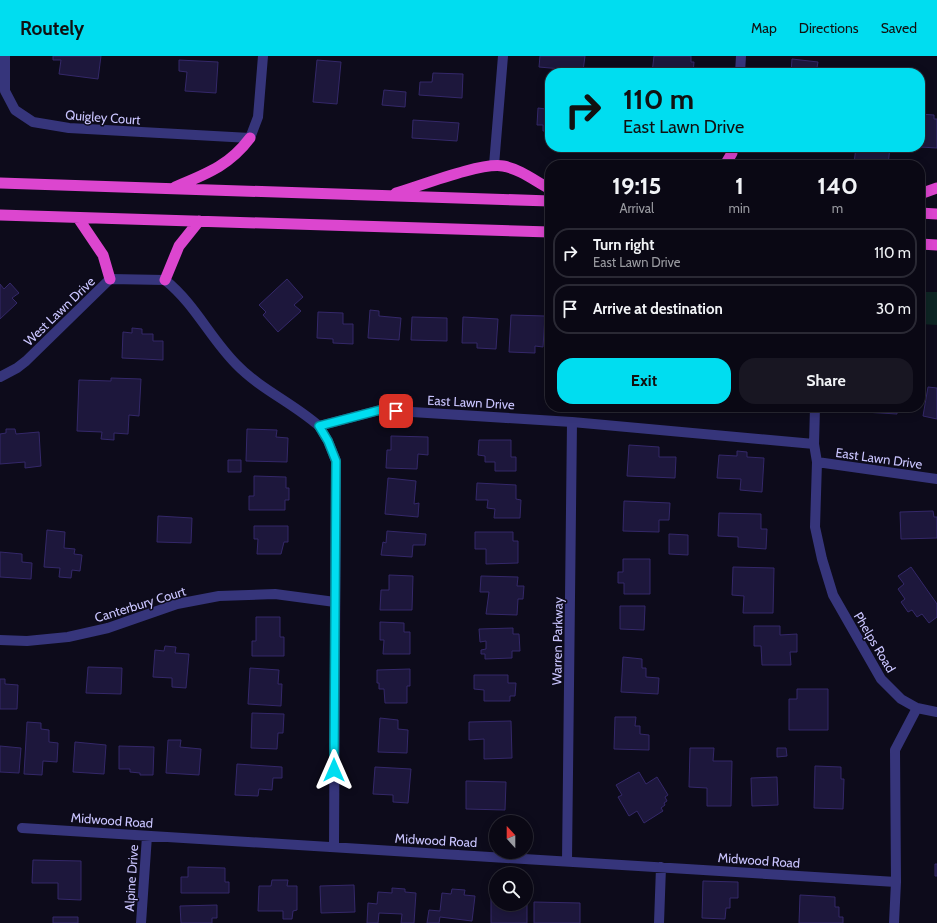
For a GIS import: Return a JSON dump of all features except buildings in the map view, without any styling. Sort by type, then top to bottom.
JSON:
[{"type":"highway","points":[[171,188],[221,167],[238,153],[250,138]]},
{"type":"highway","points":[[388,196],[478,168],[494,165],[513,169],[545,186]]},
{"type":"highway","points":[[0,183],[545,201]]},
{"type":"highway","points":[[925,192],[937,188]]},
{"type":"highway","points":[[925,213],[937,214]]},
{"type":"highway","points":[[0,215],[545,232]]},
{"type":"highway","points":[[78,218],[103,255],[110,279]]},
{"type":"highway","points":[[164,280],[179,246],[199,221]]},
{"type":"highway","points":[[925,244],[937,245]]},
{"type":"street","name":"Quigley Court","points":[[5,56],[5,91],[15,110],[33,122],[69,128],[250,138]]},
{"type":"street","points":[[250,138],[258,117],[263,56]]},
{"type":"street","points":[[494,165],[503,56]]},
{"type":"street","points":[[740,68],[741,56]]},
{"type":"street","name":"West Lawn Drive","points":[[0,376],[17,368],[26,361],[110,279],[164,280]]},
{"type":"street","points":[[164,280],[189,304],[235,364],[270,392],[303,412],[319,426],[328,441],[336,461],[334,847]]},
{"type":"street","name":"East Lawn Drive","points":[[319,426],[380,410],[572,422],[814,444]]},
{"type":"street","name":"Phelps Road","points":[[815,412],[814,444],[817,462],[814,527],[833,595],[881,680],[901,699],[917,708],[937,712]]},
{"type":"street","name":"Warren Parkway","points":[[567,861],[572,422]]},
{"type":"street","name":"East Lawn Drive","points":[[817,462],[937,479]]},
{"type":"street","name":"Canterbury Court","points":[[0,640],[27,641],[68,637],[108,628],[177,604],[220,596],[275,594],[336,602]]},
{"type":"street","points":[[894,923],[896,882],[895,750],[917,708]]},
{"type":"street","name":"Midwood Road","points":[[22,828],[896,882]]},
{"type":"street","name":"Alpine Drive","points":[[141,923],[147,836]]},
{"type":"street","points":[[659,923],[661,867]]},
{"type":"green space","points":[[925,292],[937,292],[937,325],[925,324]]},
{"type":"route","points":[[334,770],[336,461],[328,441],[319,426],[380,410],[396,411]]}]
